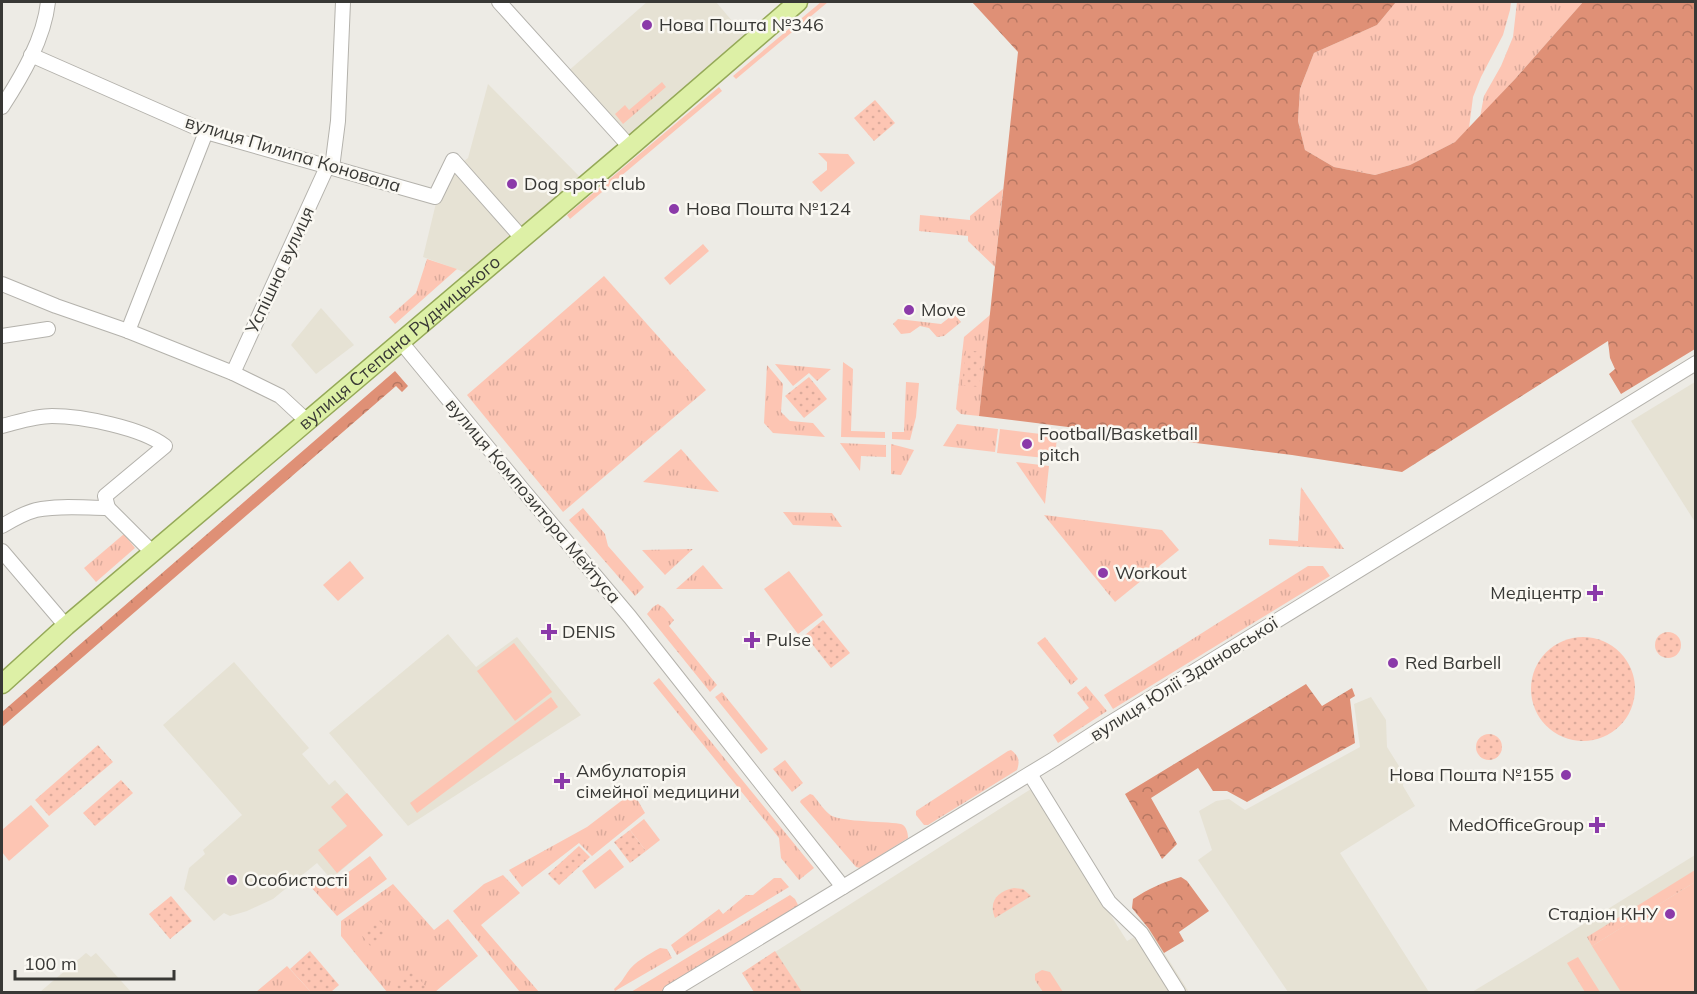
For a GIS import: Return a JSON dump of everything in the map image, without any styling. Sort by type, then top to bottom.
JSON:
[{"type":"main road","name":"вулиця Степана Рудницького","points":[[2,684],[66,626],[401,342],[518,233],[630,147],[798,2]]},
{"type":"street","points":[[2,107],[42,30],[48,2]]},
{"type":"street","name":"Успішна вулиця","points":[[233,373],[329,167],[338,121],[343,2]]},
{"type":"street","points":[[499,2],[630,147]]},
{"type":"street","name":"вулиця Пилипа Коновала","points":[[31,55],[206,132],[435,197],[453,160],[518,233]]},
{"type":"street","points":[[128,331],[206,132]]},
{"type":"street","points":[[2,284],[233,373],[280,396],[308,422]]},
{"type":"street","points":[[2,336],[48,329]]},
{"type":"street","name":"вулиця Композитора Мейтуса","points":[[401,342],[630,617],[843,887]]},
{"type":"street","name":"вулиця Юлії Здановської","points":[[670,993],[1030,774],[1695,363]]},
{"type":"street","points":[[2,426],[50,416],[74,418],[113,425],[158,440],[165,446],[105,496],[108,508],[153,553]]},
{"type":"street","points":[[2,526],[38,509],[108,508]]},
{"type":"street","points":[[2,551],[66,626]]},
{"type":"street","points":[[1030,774],[1109,902],[1141,933],[1178,993]]},
{"type":"shaded area","points":[[647,2],[716,2],[744,35],[625,137],[566,73]]},
{"type":"shaded area","points":[[488,84],[581,178],[467,273],[423,257],[436,203],[454,169],[468,158]]},
{"type":"shaded area","points":[[321,308],[354,345],[316,374],[291,345]]},
{"type":"shaded area","points":[[1695,382],[1695,522],[1631,421]]},
{"type":"shaded area","points":[[448,634],[476,667],[517,637],[581,715],[408,826],[329,733]]},
{"type":"shaded area","points":[[234,662],[309,748],[302,754],[329,785],[335,780],[383,835],[331,879],[317,863],[273,899],[230,916],[224,913],[214,921],[184,889],[189,868],[205,854],[203,850],[242,815],[163,725]]},
{"type":"shaded area","points":[[1371,697],[1386,720],[1387,747],[1404,774],[1403,786],[1415,806],[1340,853],[1429,992],[1288,992],[1198,860],[1212,850],[1199,811],[1216,801],[1229,799],[1245,810],[1360,747],[1354,704]]},
{"type":"shaded area","points":[[1031,789],[1127,941],[1149,929],[1189,992],[754,992],[742,973]]},
{"type":"shaded area","points":[[1695,855],[1695,992],[1472,992],[1527,959]]},
{"type":"shaded area","points":[[86,953],[91,957],[96,953],[131,992],[40,992]]},
{"type":"green space","points":[[821,2],[828,2],[736,79],[733,76]]},
{"type":"green space","points":[[972,2],[1396,2],[1377,25],[1314,53],[1300,89],[1298,121],[1305,150],[1334,167],[1375,175],[1410,165],[1455,142],[1583,2],[1695,2],[1695,349],[1621,394],[1609,374],[1615,369],[1610,358],[1608,341],[1402,472],[1292,455],[979,416],[1018,52]]},
{"type":"green space","points":[[1396,2],[1511,2],[1503,35],[1473,97],[1469,128],[1455,142],[1410,165],[1375,175],[1334,167],[1305,150],[1298,121],[1300,89],[1314,53],[1377,25]]},
{"type":"green space","points":[[1517,2],[1583,2],[1480,117],[1484,96],[1501,66],[1513,37]]},
{"type":"green space","points":[[662,82],[666,87],[623,124],[615,114],[625,105],[629,110]]},
{"type":"green space","points":[[719,87],[722,91],[570,219],[567,215]]},
{"type":"green space","points":[[875,100],[895,123],[874,141],[854,118]]},
{"type":"green space","points":[[818,153],[848,154],[855,163],[821,192],[812,182],[827,170],[827,162]]},
{"type":"green space","points":[[1003,189],[995,267],[968,241],[968,236],[919,231],[920,215],[970,220],[970,216]]},
{"type":"green space","points":[[703,244],[709,251],[670,285],[664,278]]},
{"type":"green space","points":[[427,259],[457,269],[395,324],[389,317],[416,293]]},
{"type":"green space","points":[[604,276],[706,390],[563,512],[467,395]]},
{"type":"green space","points":[[954,314],[961,322],[944,336],[937,337],[929,328],[920,326],[910,333],[901,334],[893,324],[898,319],[941,324]]},
{"type":"green space","points":[[990,315],[979,416],[961,414],[956,409],[964,337]]},
{"type":"green space","points":[[966,350],[982,352],[979,387],[962,385]]},
{"type":"green space","points":[[843,362],[853,369],[851,431],[885,432],[885,438],[841,437]]},
{"type":"green space","points":[[775,364],[831,369],[817,381],[809,373],[793,386]]},
{"type":"green space","points":[[767,365],[783,384],[781,412],[790,421],[813,423],[825,437],[773,433],[764,423]]},
{"type":"green space","points":[[395,371],[408,386],[402,392],[396,386],[2,727],[2,712]]},
{"type":"green space","points":[[809,377],[827,399],[804,418],[785,396]]},
{"type":"green space","points":[[906,382],[919,383],[916,417],[910,440],[892,439],[892,432],[904,432]]},
{"type":"green space","points":[[957,424],[998,429],[995,452],[943,446]]},
{"type":"green space","name":"Football/Basketball pitch","points":[[1000,429],[1057,436],[1055,459],[997,453]]},
{"type":"green space","points":[[840,443],[886,445],[886,457],[861,456],[860,471]]},
{"type":"green space","points":[[891,444],[914,450],[901,475],[891,474]]},
{"type":"green space","points":[[681,449],[719,492],[643,482]]},
{"type":"green space","points":[[1016,462],[1049,466],[1045,504]]},
{"type":"green space","points":[[1301,487],[1344,549],[1269,545],[1269,539],[1298,541]]},
{"type":"green space","points":[[583,508],[605,534],[608,546],[644,587],[635,596],[569,520]]},
{"type":"green space","points":[[783,512],[832,513],[842,527],[793,525]]},
{"type":"green space","points":[[1044,515],[1162,530],[1179,550],[1115,602]]},
{"type":"green space","points":[[124,534],[135,548],[96,582],[84,568]]},
{"type":"green space","points":[[693,549],[665,575],[642,550]]},
{"type":"green space","points":[[350,561],[364,578],[338,601],[323,585]]},
{"type":"green space","points":[[703,565],[723,589],[676,589]]},
{"type":"green space","points":[[1308,566],[1323,566],[1330,576],[1113,709],[1104,695]]},
{"type":"green space","points":[[789,571],[823,615],[798,634],[764,589]]},
{"type":"green space","points":[[658,604],[674,620],[669,626],[717,685],[710,692],[647,614]]},
{"type":"green space","points":[[823,620],[850,653],[831,668],[805,635]]},
{"type":"green space","points":[[1668,632],[1677,636],[1681,645],[1677,654],[1668,658],[1659,654],[1655,645],[1659,636]]},
{"type":"green space","points":[[1045,637],[1078,679],[1071,685],[1037,643]]},
{"type":"green space","points":[[1583,637],[1603,641],[1620,652],[1631,669],[1635,689],[1631,709],[1620,726],[1603,737],[1583,741],[1563,737],[1546,726],[1535,709],[1531,689],[1535,669],[1546,652],[1563,641]]},
{"type":"green space","points":[[514,643],[552,692],[515,721],[477,671]]},
{"type":"green space","points":[[659,678],[814,868],[799,880],[781,858],[779,838],[653,683]]},
{"type":"green space","points":[[1306,684],[1322,706],[1352,688],[1355,696],[1350,699],[1355,743],[1247,802],[1227,791],[1213,791],[1198,768],[1151,798],[1177,844],[1162,859],[1125,794]]},
{"type":"green space","points":[[1086,686],[1107,711],[1058,743],[1053,735],[1089,708],[1077,693]]},
{"type":"green space","points":[[722,692],[768,749],[761,754],[715,697]]},
{"type":"green space","points":[[551,697],[558,707],[417,813],[410,803]]},
{"type":"green space","points":[[1489,734],[1498,738],[1502,747],[1498,756],[1489,760],[1480,756],[1476,747],[1480,738]]},
{"type":"green space","points":[[98,745],[113,762],[49,816],[35,800]]},
{"type":"green space","points":[[1011,750],[1018,759],[1017,770],[928,825],[924,825],[916,815],[916,811]]},
{"type":"green space","points":[[785,760],[803,783],[792,792],[773,769]]},
{"type":"green space","points":[[121,780],[133,793],[95,826],[83,813]]},
{"type":"green space","points":[[633,792],[645,813],[592,856],[579,843],[522,887],[509,870],[587,827]]},
{"type":"green space","points":[[347,793],[383,835],[337,873],[318,850],[347,826],[331,807]]},
{"type":"green space","points":[[810,794],[832,816],[849,820],[903,825],[908,838],[860,868],[856,867],[800,802]]},
{"type":"green space","points":[[31,805],[49,826],[9,861],[2,852],[2,830]]},
{"type":"green space","points":[[644,819],[660,840],[646,851],[630,830]]},
{"type":"green space","points":[[630,830],[646,851],[630,863],[614,842]]},
{"type":"green space","points":[[579,846],[590,857],[559,885],[548,874]]},
{"type":"green space","points":[[610,849],[624,867],[595,889],[582,871]]},
{"type":"green space","points":[[370,856],[387,879],[337,916],[311,887],[322,876],[331,885]]},
{"type":"green space","points":[[1695,870],[1695,882],[1592,946],[1587,937]]},
{"type":"green space","points":[[503,875],[520,893],[481,925],[539,992],[520,992],[453,911],[484,884]]},
{"type":"green space","points":[[1181,877],[1187,881],[1209,911],[1179,932],[1184,941],[1164,953],[1132,908],[1133,899],[1156,886]]},
{"type":"green space","points":[[774,878],[781,878],[789,887],[677,955],[671,945],[719,909],[723,914],[746,895],[753,895]]},
{"type":"green space","name":"Стадіон КНУ","points":[[1695,882],[1695,992],[1621,992],[1592,946]]},
{"type":"green space","points":[[393,884],[434,930],[448,919],[478,956],[435,992],[387,992],[341,936],[341,921]]},
{"type":"green space","points":[[1014,888],[1023,889],[1031,896],[995,918],[993,907],[996,898],[999,894]]},
{"type":"green space","points":[[790,895],[800,909],[664,992],[631,992]]},
{"type":"green space","points":[[171,896],[192,921],[170,939],[149,914]]},
{"type":"green space","points":[[379,919],[389,933],[371,947],[361,934]]},
{"type":"green space","points":[[660,948],[667,949],[672,958],[615,991],[614,989],[634,965]]},
{"type":"green space","points":[[310,951],[339,985],[331,992],[311,992],[290,969]]},
{"type":"green space","points":[[775,951],[802,992],[754,992],[742,973]]},
{"type":"green space","points":[[1578,957],[1600,992],[1585,992],[1567,963]]},
{"type":"green space","points":[[287,966],[311,992],[256,992]]},
{"type":"green space","points":[[411,969],[426,987],[419,992],[401,992],[394,984]]},
{"type":"green space","points":[[1042,970],[1050,972],[1063,992],[1043,992],[1035,980],[1035,974]]},
{"type":"place","name":"Нова Пошта №346","points":[[647,25]]},
{"type":"place","name":"Dog sport club","points":[[512,184]]},
{"type":"place","name":"Нова Пошта №124","points":[[674,209]]},
{"type":"place","name":"Move","points":[[909,310]]},
{"type":"place","name":"Football/Basketball pitch","points":[[1027,444]]},
{"type":"place","name":"Workout","points":[[1103,573]]},
{"type":"place","name":"Медіцентр","points":[[1595,593]]},
{"type":"place","name":"DENIS","points":[[549,632]]},
{"type":"place","name":"Pulse","points":[[752,640]]},
{"type":"place","name":"Red Barbell","points":[[1393,663]]},
{"type":"place","name":"Нова Пошта №155","points":[[1566,775]]},
{"type":"place","name":"Амбулаторія сімейної медицини","points":[[562,781]]},
{"type":"place","name":"MedOfficeGroup","points":[[1597,825]]},
{"type":"place","name":"Особистості","points":[[232,880]]},
{"type":"place","name":"Стадіон КНУ","points":[[1670,914]]}]
